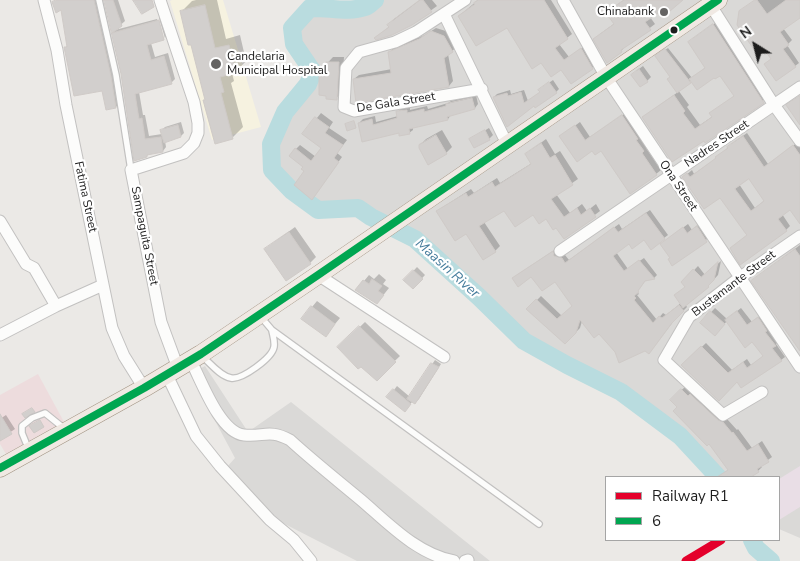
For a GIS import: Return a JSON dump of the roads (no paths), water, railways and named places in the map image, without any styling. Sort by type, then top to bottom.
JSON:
[{"type":"main road","points":[[0,468],[184,365],[407,214],[712,2]]},
{"type":"street","name":"Fatima Street","points":[[44,0],[57,50],[66,105],[112,328],[124,356],[144,388]]},
{"type":"street","name":"Sampaguita Street","points":[[160,0],[194,102],[198,133],[194,143],[184,152],[131,170],[161,322],[184,365]]},
{"type":"street","name":"De Gala Street","points":[[465,0],[416,32],[395,42],[359,52],[346,68],[344,107],[354,111],[482,89]]},
{"type":"street","name":"Ona Street","points":[[563,0],[606,77],[800,367]]},
{"type":"street","points":[[712,2],[774,105],[800,142]]},
{"type":"street","points":[[444,14],[507,144]]},
{"type":"street","name":"Nadres Street","points":[[560,251],[800,87]]},
{"type":"street","points":[[0,222],[26,264],[34,268],[56,306]]},
{"type":"street","name":"Bustamante Street","points":[[762,392],[723,415],[664,360],[689,317],[739,278],[800,236]]},
{"type":"street","points":[[318,275],[444,358]]},
{"type":"street","points":[[0,335],[56,306],[103,285]]},
{"type":"street","points":[[184,365],[196,436],[220,466],[270,520],[294,540],[311,561]]},
{"type":"street","points":[[184,365],[222,420],[234,432],[244,435],[279,434],[290,440],[421,549],[440,558],[454,561]]},
{"type":"lane","points":[[99,0],[116,75],[131,170]]},
{"type":"lane","points":[[260,315],[272,330],[539,524]]},
{"type":"lane","points":[[184,365],[223,374],[231,378],[241,376],[268,358],[274,347],[272,330]]},
{"type":"lane","points":[[30,451],[22,433],[22,426],[32,418],[45,413],[67,431]]},
{"type":"waterway","name":"Maasin River","points":[[375,0],[358,9],[310,8],[292,28],[294,44],[313,72],[308,84],[285,112],[271,144],[272,170],[292,191],[318,210],[358,208],[371,217],[415,239],[524,341],[621,392],[680,436],[717,476]]},
{"type":"waterway","name":"Maasin River","points":[[752,541],[756,548],[771,561]]},
{"type":"rail line","name":"R1","points":[[686,561],[719,541]]},
{"type":"place","name":"Chinabank","points":[[664,12]]},
{"type":"place","name":"Candelaria Municipal Hospital","points":[[216,64]]}]
